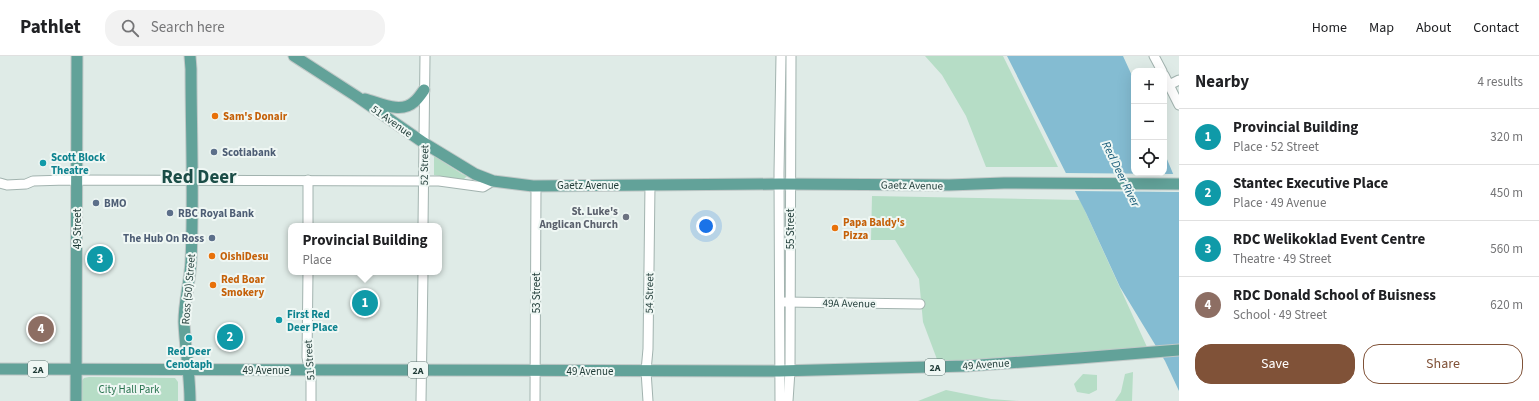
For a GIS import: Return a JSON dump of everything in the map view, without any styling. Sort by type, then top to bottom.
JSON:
[{"type":"main road","name":"49 Street","points":[[76,401],[77,56]]},
{"type":"main road","name":"Ross (50) Street","points":[[190,56],[192,180],[191,261],[184,308],[190,401]]},
{"type":"main road","name":"51 Avenue","points":[[294,56],[356,96],[424,143],[475,174],[493,182]]},
{"type":"main road","points":[[356,96],[389,106],[402,108],[413,103],[424,90]]},
{"type":"main road","name":"Gaetz Avenue","points":[[493,182],[536,186],[785,184],[949,185],[1004,183],[1179,184]]},
{"type":"main road","name":"49 Avenue","points":[[0,369],[785,371],[966,366],[1179,350]]},
{"type":"street","name":"52 Street","points":[[423,223],[425,56]]},
{"type":"street","name":"55 Street","points":[[780,401],[785,371],[790,302],[781,56]]},
{"type":"street","name":"55 Street","points":[[788,401],[779,302],[791,56]]},
{"type":"street","points":[[1154,56],[1160,68]]},
{"type":"street","points":[[1169,85],[1179,80]]},
{"type":"street","points":[[1167,81],[1179,105]]},
{"type":"street","name":"Gaetz Avenue","points":[[0,183],[7,185],[26,184],[33,181],[77,180],[439,181],[483,187],[493,182]]},
{"type":"street","points":[[308,180],[308,223]]},
{"type":"street","name":"54 Street","points":[[648,401],[646,371],[648,349],[650,185]]},
{"type":"street","name":"53 Street","points":[[535,401],[536,186]]},
{"type":"street","name":"51 Street","points":[[308,275],[307,358],[311,401]]},
{"type":"street","points":[[421,401],[423,275]]},
{"type":"street","name":"49A Avenue","points":[[779,302],[920,304]]},
{"type":"green space","points":[[925,56],[1003,56],[1058,167],[986,167],[966,116],[942,75]]},
{"type":"green space","points":[[434,156],[467,176],[463,180],[434,175]]},
{"type":"green space","points":[[872,196],[1080,200],[1147,347],[999,361],[938,362],[923,322],[919,279],[895,240],[871,240]]},
{"type":"green space","points":[[1133,372],[1132,401],[1115,401],[1121,392],[1125,374]]},
{"type":"green space","points":[[1083,374],[1097,375],[1097,390],[1089,394],[1077,392],[1074,384]]},
{"type":"green space","name":"City Hall Park","points":[[84,378],[175,378],[178,382],[178,401],[80,401],[81,382]]},
{"type":"green space","points":[[946,390],[991,399],[1019,401],[918,401]]},
{"type":"water","name":"Red Deer River","points":[[1007,56],[1123,56],[1131,73],[1131,176],[1167,176],[1167,159],[1179,188],[1179,391],[1165,361],[1120,287],[1086,213]]},
{"type":"pier","points":[[1064,173],[1131,174],[1131,176],[1167,176],[1167,174],[1175,174],[1179,183],[1179,192],[1073,191]]},
{"type":"place","name":"Sam's Donair","points":[[215,116]]},
{"type":"place","name":"Scotiabank","points":[[214,152]]},
{"type":"place","name":"Scott Block Theatre","points":[[43,163]]},
{"type":"place","name":"BMO","points":[[96,203]]},
{"type":"place","name":"RBC Royal Bank","points":[[170,213]]},
{"type":"place","name":"St. Luke's Anglican Church","points":[[626,217]]},
{"type":"place","name":"Papa Baldy's Pizza","points":[[835,228]]},
{"type":"place","name":"The Hub On Ross","points":[[212,238]]},
{"type":"place","name":"OishiDesu","points":[[212,256]]},
{"type":"place","name":"RDC Welikoklad Event Centre","points":[[100,259]]},
{"type":"place","name":"Red Boar Smokery","points":[[213,285]]},
{"type":"place","name":"Provincial Building","points":[[365,303]]},
{"type":"place","name":"First Red Deer Place","points":[[279,320]]},
{"type":"place","name":"RDC Donald School of Buisness","points":[[41,329]]},
{"type":"place","name":"Stantec Executive Place","points":[[230,337]]},
{"type":"place","name":"Red Deer Cenotaph","points":[[189,338]]},
{"type":"district","name":"Red Deer","points":[[199,176]]}]
